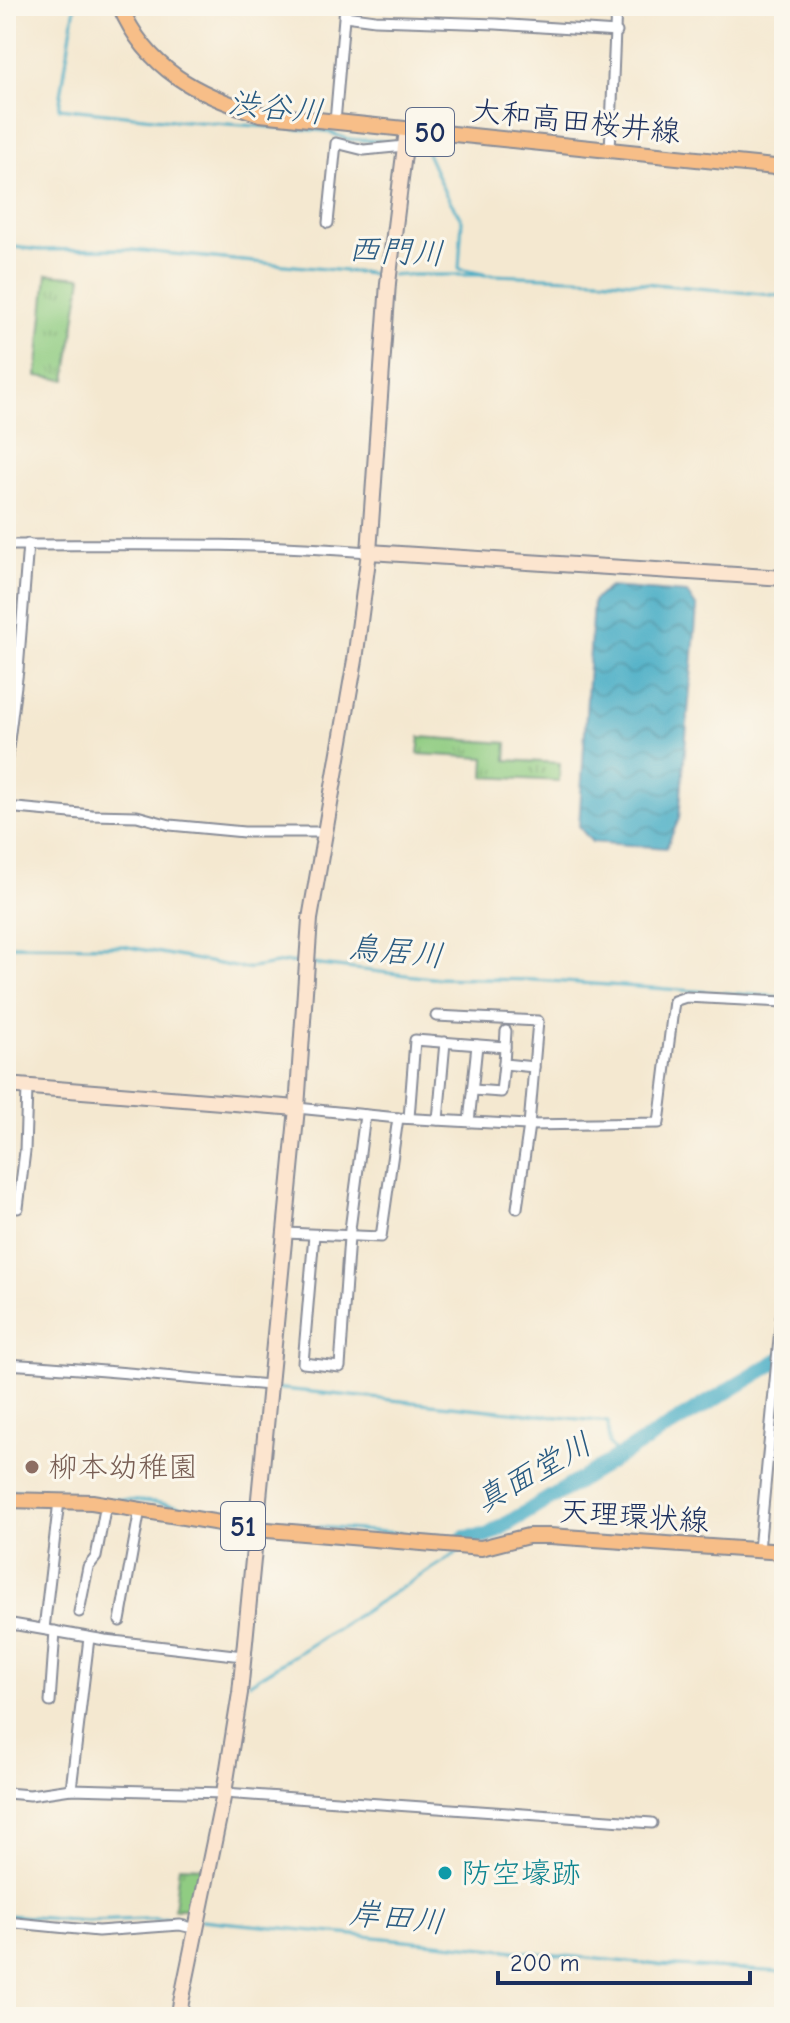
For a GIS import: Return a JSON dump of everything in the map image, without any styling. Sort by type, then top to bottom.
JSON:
[{"type":"main road","name":"大和高田桜井線","points":[[120,6],[159,63],[189,87],[216,101],[260,114],[335,122],[406,138],[610,151],[784,168]]},
{"type":"main road","name":"天理環状線","points":[[6,1500],[106,1504],[256,1529],[481,1548],[528,1536],[550,1536],[784,1552]]},
{"type":"street","points":[[610,151],[616,6]]},
{"type":"street","points":[[335,122],[345,11],[375,20],[617,32]]},
{"type":"street","points":[[178,2017],[224,1793],[240,1693],[297,1108],[310,919],[355,660],[369,552],[390,276],[406,138],[364,150],[336,143],[328,223]]},
{"type":"street","points":[[6,545],[180,543],[294,546],[784,578]]},
{"type":"street","points":[[6,764],[18,670],[28,544]]},
{"type":"street","points":[[6,807],[137,816],[170,825],[244,832],[326,832]]},
{"type":"street","points":[[6,1085],[398,1118],[529,1125],[659,1123],[674,1001],[686,997],[784,1002]]},
{"type":"street","points":[[436,1016],[538,1021],[529,1125],[517,1208]]},
{"type":"street","points":[[473,1090],[501,1092],[506,1031]]},
{"type":"street","points":[[409,1118],[415,1040],[505,1047]]},
{"type":"street","points":[[438,1120],[445,1042]]},
{"type":"street","points":[[469,1122],[477,1045]]},
{"type":"street","points":[[504,1064],[534,1067]]},
{"type":"street","points":[[18,1208],[25,1151],[27,1088]]},
{"type":"street","points":[[314,1235],[303,1363],[340,1367],[349,1237],[365,1115]]},
{"type":"street","points":[[285,1233],[381,1237],[398,1118]]},
{"type":"street","points":[[759,1550],[780,1371],[778,1354],[784,1286]]},
{"type":"street","points":[[6,1364],[118,1370],[153,1376],[269,1385]]},
{"type":"street","points":[[44,1629],[59,1501]]},
{"type":"street","points":[[79,1612],[88,1567],[96,1557],[106,1504]]},
{"type":"street","points":[[120,1621],[140,1509]]},
{"type":"street","points":[[6,1623],[89,1638],[243,1656]]},
{"type":"street","points":[[50,1702],[55,1631]]},
{"type":"street","points":[[71,1789],[89,1638]]},
{"type":"street","points":[[6,1793],[30,1795],[71,1789],[224,1793],[652,1823]]},
{"type":"street","points":[[6,1922],[98,1931],[198,1922]]},
{"type":"green space","points":[[47,274],[82,277],[66,380],[37,376]]},
{"type":"green space","points":[[420,737],[507,743],[506,760],[560,763],[559,781],[484,777],[485,758],[418,754]]},
{"type":"green space","points":[[179,1866],[202,1867],[193,1909],[174,1909]]},
{"type":"water","points":[[609,587],[687,593],[697,608],[679,819],[666,848],[592,842],[579,827],[593,601]]},
{"type":"waterway","name":"渋谷川","points":[[75,6],[59,108],[326,131],[347,139],[400,142]]},
{"type":"waterway","name":"渋谷川","points":[[411,143],[423,144],[445,193],[462,220],[459,269],[485,274]]},
{"type":"waterway","name":"西門川","points":[[6,246],[40,250],[123,249],[385,275]]},
{"type":"waterway","name":"西門川","points":[[392,275],[599,279],[784,296]]},
{"type":"waterway","name":"鳥居川","points":[[6,945],[123,946],[246,969],[288,962],[304,963]]},
{"type":"waterway","name":"鳥居川","points":[[311,964],[432,978],[535,980],[784,997]]},
{"type":"waterway","name":"真面堂川","points":[[464,1538],[487,1536],[784,1357]]},
{"type":"waterway","points":[[273,1388],[608,1422],[609,1444],[619,1457]]},
{"type":"waterway","name":"真面堂川","points":[[6,1490],[62,1495]]},
{"type":"waterway","name":"真面堂川","points":[[113,1499],[155,1502],[245,1519]]},
{"type":"waterway","name":"真面堂川","points":[[281,1524],[464,1538]]},
{"type":"waterway","points":[[250,1683],[460,1551]]},
{"type":"waterway","name":"岸田川","points":[[6,1915],[86,1921],[194,1919]]},
{"type":"waterway","name":"岸田川","points":[[201,1920],[659,1965],[784,1972]]},
{"type":"place","name":"柳本幼稚園","points":[[32,1467]]},
{"type":"place","name":"防空壕跡","points":[[445,1873]]}]
